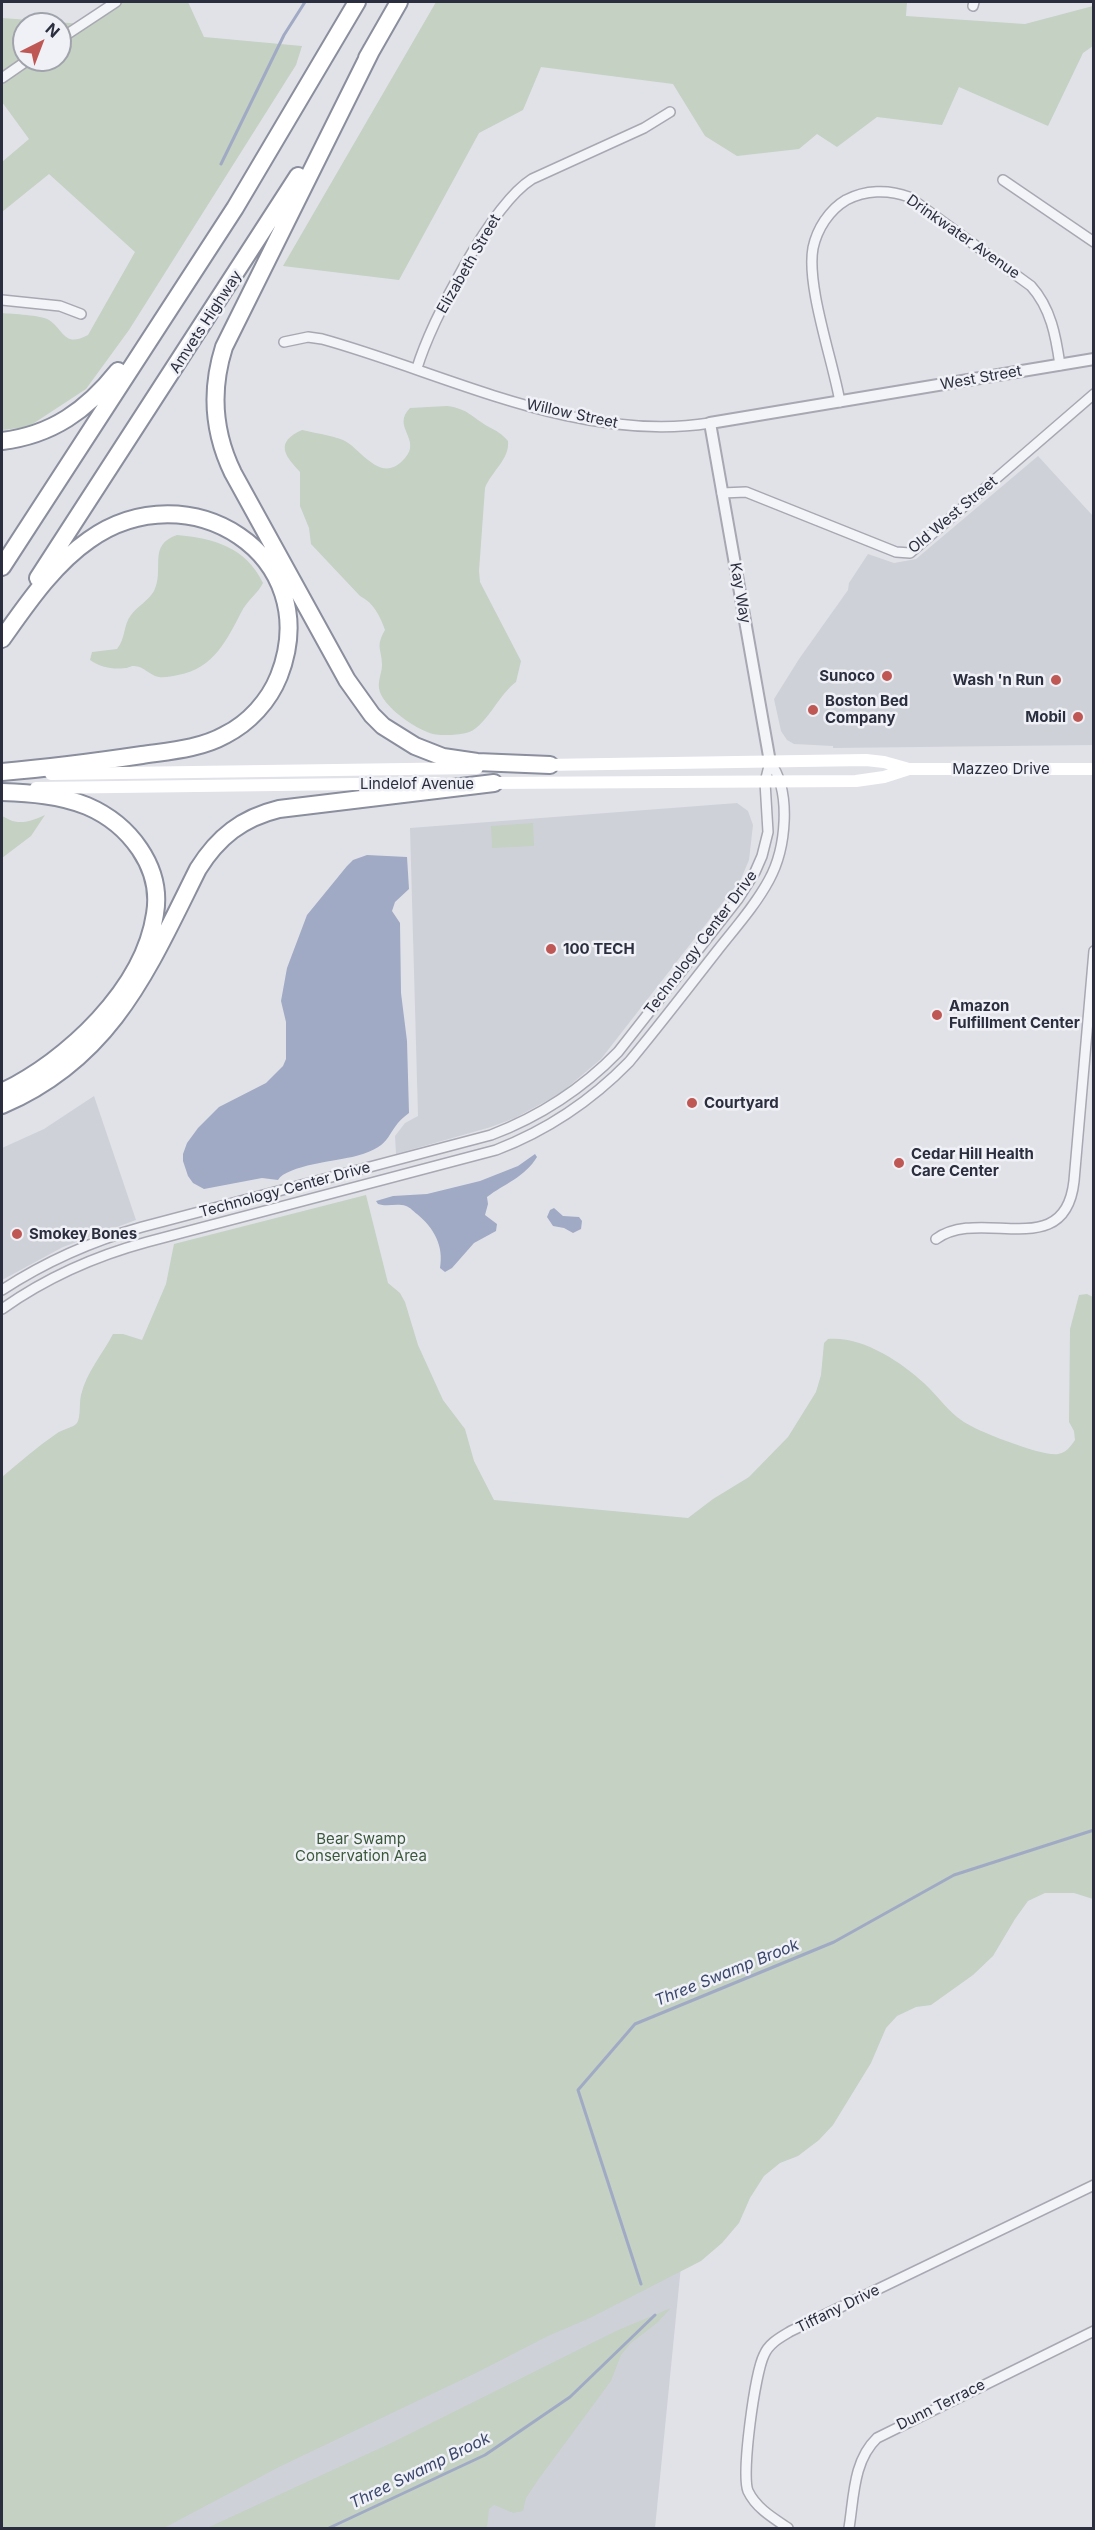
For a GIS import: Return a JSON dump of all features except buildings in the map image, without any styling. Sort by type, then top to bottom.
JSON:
[{"type":"highway","points":[[2,567],[275,143],[357,2]]},
{"type":"highway","name":"Amvets Highway","points":[[2,637],[252,249],[399,2]]},
{"type":"highway","points":[[372,49],[224,347],[216,380],[214,404],[219,437],[233,473],[347,681],[372,715],[401,739],[429,753],[443,757],[477,762],[550,765]]},
{"type":"highway","points":[[2,441],[40,433],[86,406],[112,378],[205,254]]},
{"type":"highway","points":[[2,637],[47,580],[88,540],[134,519],[170,513],[205,518],[221,525],[255,548],[274,575],[284,599],[288,623],[287,648],[274,686],[256,712],[226,735],[211,742],[166,752],[2,773]]},
{"type":"highway","points":[[2,1105],[28,1092],[72,1063],[101,1035],[121,1011],[140,984],[198,869],[209,851],[229,832],[258,815],[279,809],[494,783]]},
{"type":"highway","points":[[2,790],[72,801],[114,822],[126,833],[145,858],[153,877],[156,899],[155,914],[146,943],[129,978],[111,1004],[92,1027],[64,1053],[2,1092]]},
{"type":"main road","name":"Lindelof Avenue","points":[[2,773],[445,769],[825,760]]},
{"type":"main road","name":"Mazzeo Drive","points":[[825,760],[884,762],[909,769]]},
{"type":"main road","name":"Mazzeo Drive","points":[[832,781],[875,778],[909,769],[1094,769]]},
{"type":"main road","name":"Lindelof Avenue","points":[[2,790],[832,781]]},
{"type":"street","points":[[72,31],[116,2]]},
{"type":"street","name":"Elizabeth Street","points":[[417,368],[427,338],[468,260],[489,227],[519,189],[532,178],[644,128],[670,112]]},
{"type":"street","points":[[1003,180],[1094,242]]},
{"type":"street","name":"Drinkwater Avenue","points":[[840,402],[815,291],[813,249],[820,229],[831,212],[855,196],[869,192],[896,193],[909,197],[1031,286],[1044,303],[1049,315],[1060,365]]},
{"type":"street","points":[[2,300],[60,306],[81,314]]},
{"type":"street","name":"Willow Street","points":[[285,342],[308,337],[322,339],[562,415],[648,427],[672,428],[710,423],[868,398]]},
{"type":"street","name":"West Street","points":[[868,398],[1094,359]]},
{"type":"street","name":"Old West Street","points":[[722,493],[746,492],[896,552],[907,554],[923,543],[1094,394]]},
{"type":"street","name":"Kay Way","points":[[710,423],[770,762]]},
{"type":"street","name":"Technology Center Drive","points":[[2,1309],[60,1274],[105,1255],[496,1150],[541,1131],[576,1109],[611,1081],[629,1062],[750,908],[769,879],[777,861],[783,834],[781,781],[770,762]]},
{"type":"street","name":"Technology Center Drive","points":[[2,1290],[53,1260],[100,1240],[491,1135],[533,1118],[568,1096],[600,1070],[624,1045],[750,882],[762,856],[768,832],[765,782],[770,762]]},
{"type":"street","points":[[936,1239],[948,1231],[961,1227],[1038,1228],[1054,1222],[1068,1205],[1074,1181],[1094,951]]},
{"type":"street","name":"Tiffany Drive","points":[[788,2529],[759,2506],[746,2483],[746,2464],[758,2375],[763,2355],[769,2346],[791,2331],[1094,2185]]},
{"type":"street","name":"Dunn Terrace","points":[[849,2529],[859,2463],[864,2452],[877,2438],[1094,2331]]},
{"type":"shaded area","points":[[1038,456],[1093,516],[1093,745],[833,748],[833,746],[794,744],[787,740],[781,731],[774,699],[848,590],[849,583],[868,554],[894,563],[916,559]]},
{"type":"shaded area","points":[[737,803],[748,811],[753,825],[749,860],[741,879],[601,1059],[561,1093],[515,1118],[396,1154],[395,1136],[405,1123],[418,1116],[410,828]]},
{"type":"shaded area","points":[[94,1096],[136,1220],[63,1247],[2,1280],[2,1148],[44,1129]]},
{"type":"shaded area","points":[[681,2266],[655,2528],[137,2528]]},
{"type":"green space","points":[[116,2],[188,2],[204,37],[302,46],[296,65],[129,330],[86,389],[28,427],[2,430],[2,313],[45,318],[69,339],[74,340],[88,335],[135,252],[49,174],[2,212],[2,162],[29,139],[2,102],[2,18],[12,19],[12,72],[72,72],[72,23],[83,24]]},
{"type":"green space","points":[[436,2],[907,2],[906,16],[1025,24],[1093,6],[1093,46],[1083,53],[1048,126],[959,87],[942,125],[877,117],[837,147],[817,134],[799,149],[737,156],[705,136],[673,84],[541,67],[523,110],[479,133],[399,280],[283,266]]},
{"type":"green space","points":[[447,406],[465,411],[508,441],[506,454],[485,488],[479,571],[480,582],[521,661],[516,682],[485,719],[473,730],[454,735],[426,732],[401,716],[381,695],[379,688],[382,665],[380,644],[385,630],[373,606],[360,596],[311,544],[309,528],[300,506],[300,472],[286,454],[285,449],[288,439],[302,430],[343,440],[379,467],[396,466],[409,451],[409,439],[404,421],[410,408]]},
{"type":"green space","points":[[177,535],[216,542],[238,553],[256,571],[263,583],[243,609],[225,641],[211,659],[202,666],[168,677],[156,676],[138,666],[120,669],[107,667],[90,660],[92,652],[117,649],[128,619],[154,591],[157,583],[159,551],[162,545]]},
{"type":"green space","points":[[45,815],[31,836],[2,858],[2,816],[9,820],[23,822]]},
{"type":"green space","points":[[533,823],[534,846],[492,848],[491,826]]},
{"type":"green space","name":"Bear Swamp Conservation Area","points":[[366,1195],[388,1283],[400,1293],[405,1302],[418,1345],[443,1400],[465,1429],[474,1461],[494,1500],[688,1518],[713,1499],[749,1477],[788,1437],[816,1392],[821,1375],[824,1343],[828,1339],[841,1339],[867,1346],[892,1359],[915,1375],[953,1413],[971,1426],[1025,1448],[1050,1454],[1061,1453],[1068,1449],[1075,1440],[1074,1431],[1069,1422],[1070,1329],[1079,1295],[1087,1294],[1093,1297],[1093,1899],[1074,1893],[1045,1893],[1028,1901],[993,1956],[973,1975],[931,2005],[916,2007],[897,2016],[886,2028],[871,2063],[833,2125],[819,2140],[798,2156],[780,2163],[764,2176],[750,2198],[739,2223],[722,2243],[701,2261],[590,2318],[548,2336],[279,2467],[164,2528],[2,2528],[2,1477],[58,1432],[77,1423],[84,1386],[113,1334],[123,1334],[142,1340],[166,1284],[174,1244]]},
{"type":"green space","points":[[671,2308],[657,2323],[631,2343],[621,2355],[611,2381],[538,2480],[526,2498],[523,2511],[513,2513],[494,2505],[489,2509],[487,2528],[207,2528],[389,2444],[618,2330]]},
{"type":"water","points":[[367,855],[407,857],[409,889],[395,902],[392,911],[400,923],[401,993],[407,1041],[409,1113],[384,1143],[369,1152],[302,1167],[283,1175],[278,1180],[262,1178],[204,1189],[193,1183],[188,1176],[183,1161],[187,1143],[219,1107],[266,1083],[283,1066],[286,1059],[286,1022],[281,1001],[287,968],[307,915],[353,860]]},
{"type":"water","points":[[535,1154],[537,1157],[527,1170],[487,1197],[485,1215],[497,1224],[496,1231],[474,1243],[452,1268],[445,1272],[440,1268],[439,1245],[433,1231],[423,1219],[406,1206],[381,1205],[376,1201],[393,1196],[427,1194],[480,1181],[518,1166]]},
{"type":"water","points":[[554,1208],[563,1216],[579,1217],[582,1221],[581,1229],[573,1233],[553,1226],[547,1217],[550,1210]]},
{"type":"waterway","points":[[221,164],[284,35],[305,2]]},
{"type":"waterway","name":"Three Swamp Brook","points":[[641,2284],[578,2090],[635,2024],[834,1942],[954,1875],[1094,1830]]},
{"type":"waterway","name":"Three Swamp Brook","points":[[329,2528],[485,2455],[570,2397],[655,2315]]},
{"type":"place","name":"Sunoco","points":[[887,676]]},
{"type":"place","name":"Wash 'n Run","points":[[1056,680]]},
{"type":"place","name":"Boston Bed Company","points":[[813,710]]},
{"type":"place","name":"Mobil","points":[[1078,717]]},
{"type":"place","name":"100 TECH","points":[[551,949]]},
{"type":"place","name":"Amazon Fulfillment Center","points":[[937,1015]]},
{"type":"place","name":"Courtyard","points":[[692,1103]]},
{"type":"place","name":"Cedar Hill Health Care Center","points":[[899,1163]]},
{"type":"place","name":"Smokey Bones","points":[[17,1234]]}]
